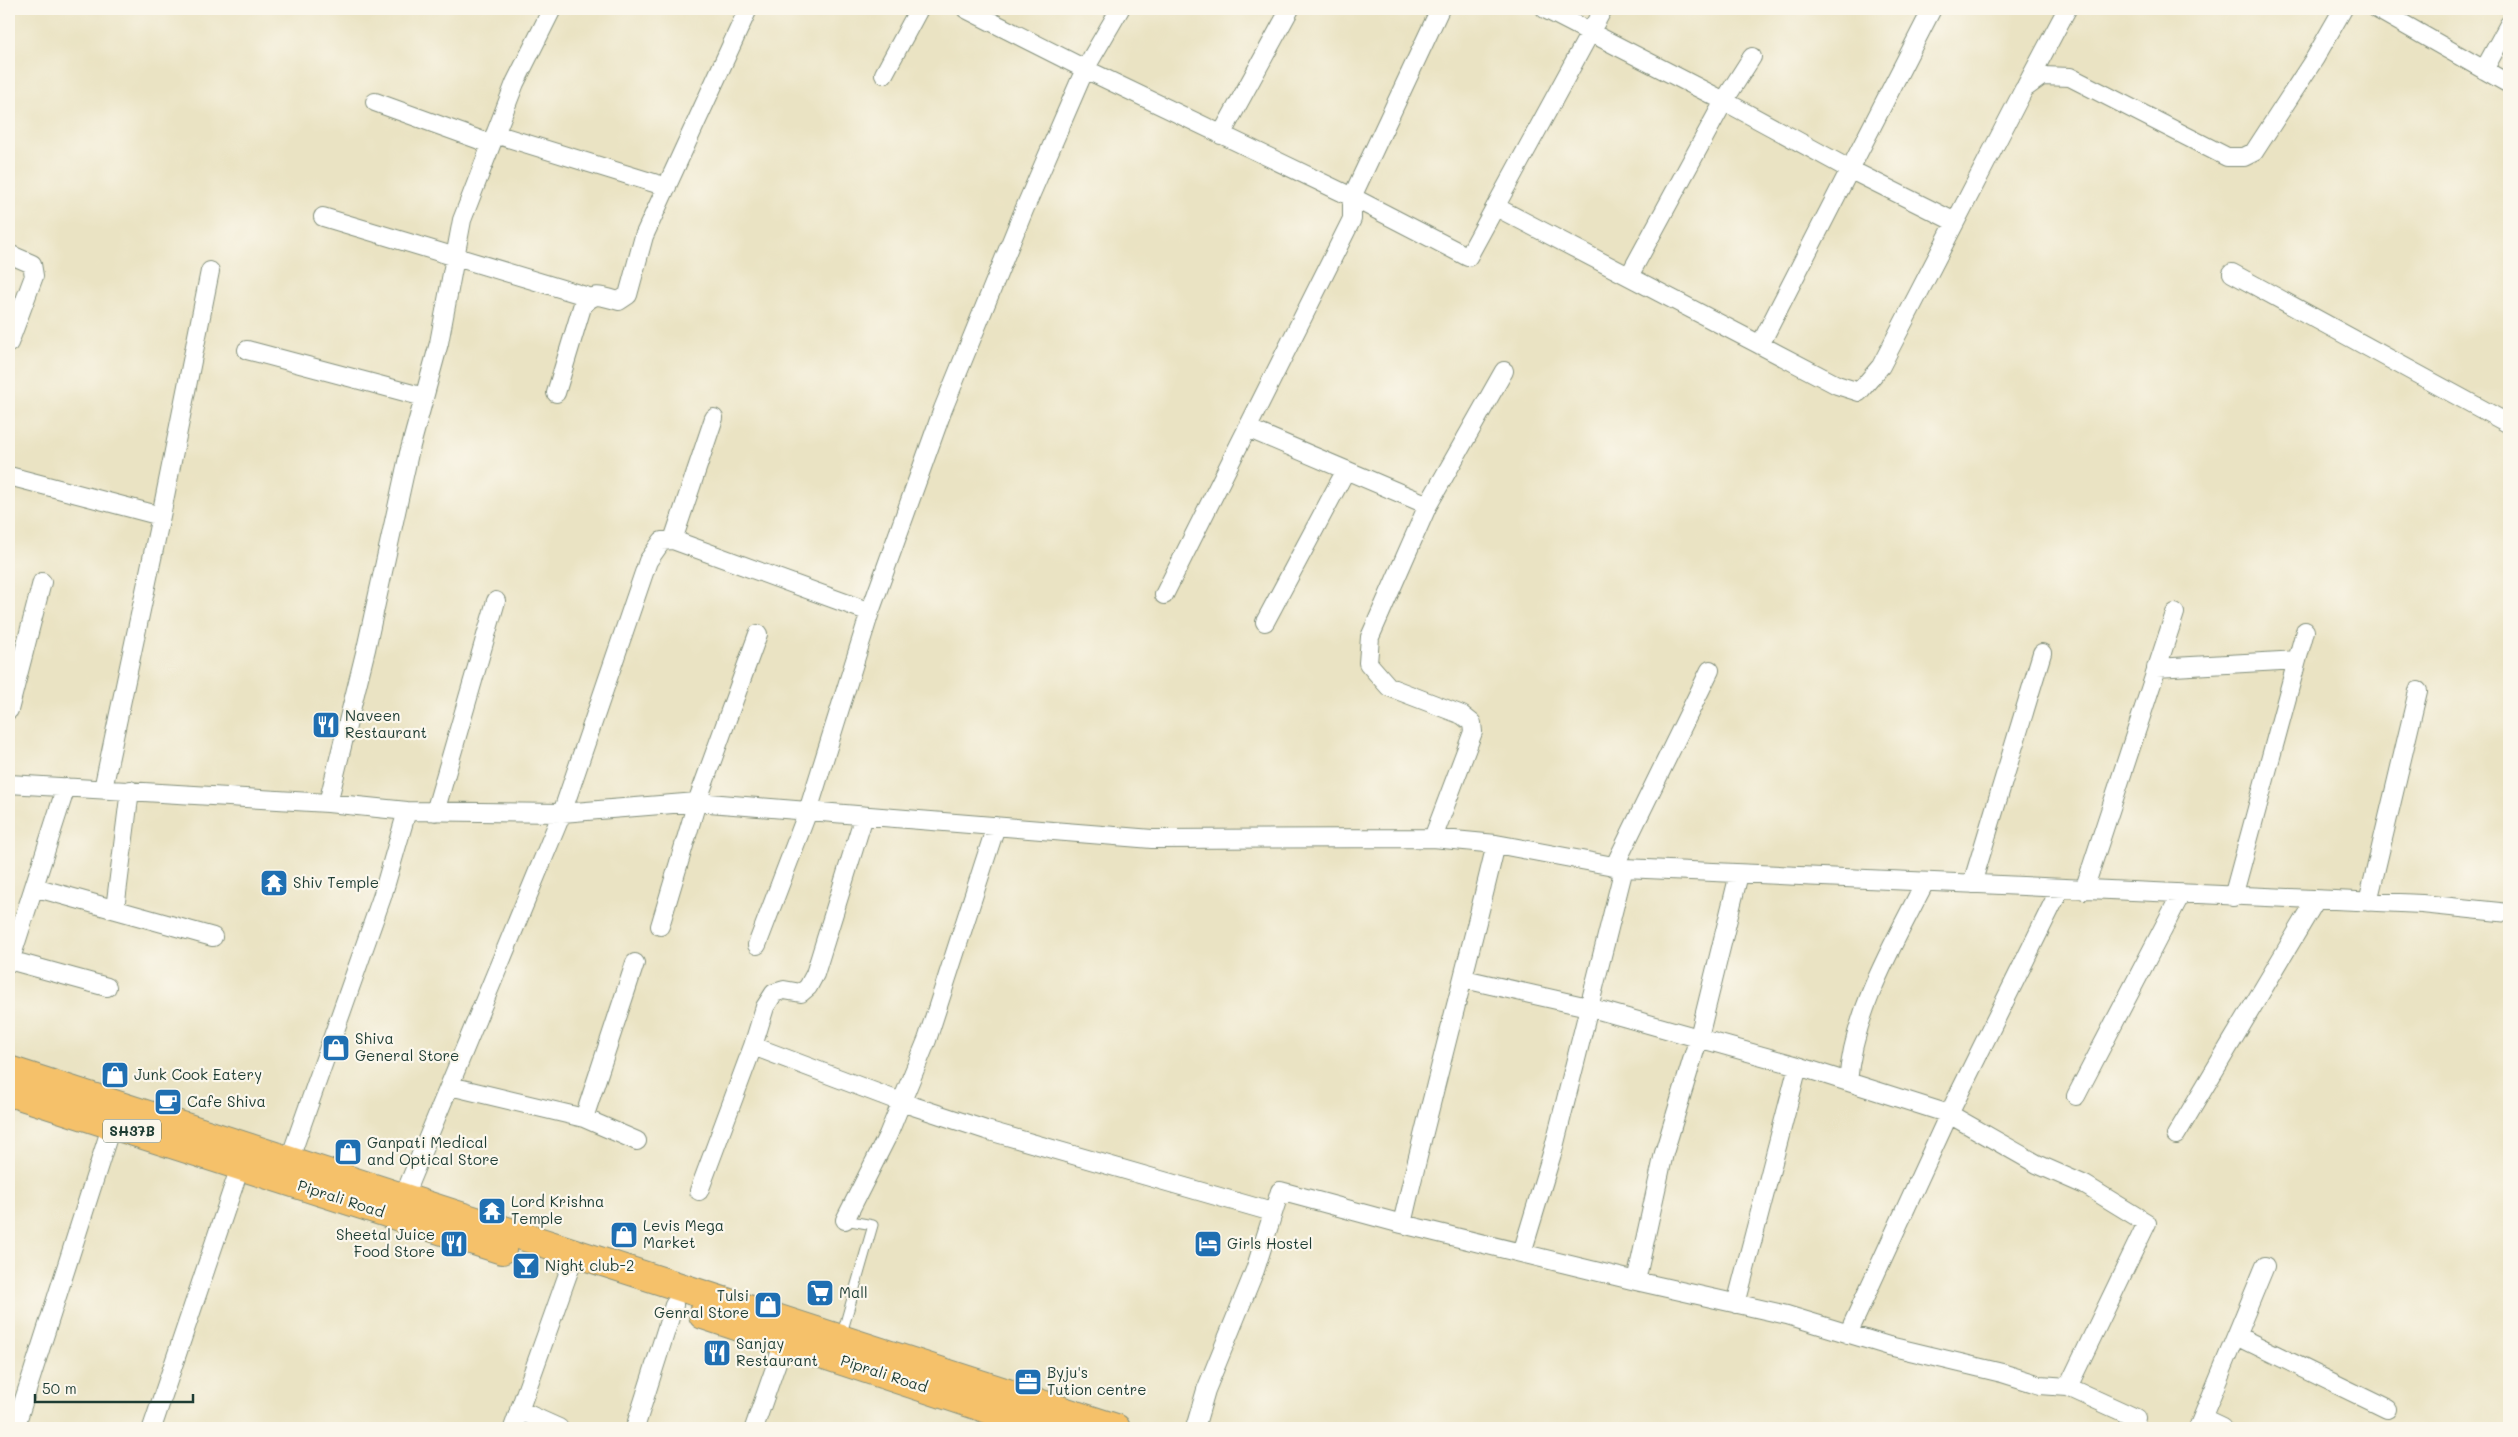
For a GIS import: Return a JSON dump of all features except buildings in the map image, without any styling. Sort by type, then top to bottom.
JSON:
[{"type":"main road","points":[[9,1070],[1116,1428]]},
{"type":"main road","name":"Piprali Road","points":[[9,1092],[674,1305],[1044,1428]]},
{"type":"street","points":[[328,803],[366,649],[409,453],[439,343],[462,220],[515,83],[552,9]]},
{"type":"street","points":[[556,393],[582,307],[590,297],[596,295],[619,301],[628,295],[644,236],[748,9]]},
{"type":"street","points":[[884,74],[919,9]]},
{"type":"street","points":[[966,9],[1085,69],[1352,197],[1468,257],[1603,9]]},
{"type":"street","points":[[757,944],[808,811],[870,612],[943,409],[1024,210],[1085,69],[1120,9]]},
{"type":"street","points":[[1221,135],[1290,9]]},
{"type":"street","points":[[1164,595],[1352,219],[1352,197],[1440,9]]},
{"type":"street","points":[[1545,9],[1724,101],[1849,169],[1955,222]]},
{"type":"street","points":[[1760,345],[1932,9]]},
{"type":"street","points":[[1496,207],[1836,385],[1858,392],[1881,366],[2067,9]]},
{"type":"street","points":[[2024,89],[2042,76],[2070,77],[2227,158],[2244,157],[2254,152],[2315,58],[2342,9]]},
{"type":"street","points":[[2377,9],[2509,84]]},
{"type":"street","points":[[2484,70],[2509,24]]},
{"type":"street","points":[[1629,276],[1724,101],[1752,58]]},
{"type":"street","points":[[375,102],[493,139],[667,187]]},
{"type":"street","points":[[323,216],[590,297]]},
{"type":"street","points":[[9,254],[32,264],[34,276],[9,343]]},
{"type":"street","points":[[103,789],[162,516],[210,271]]},
{"type":"street","points":[[2232,273],[2509,424]]},
{"type":"street","points":[[247,350],[424,397]]},
{"type":"street","points":[[1433,838],[1473,732],[1472,723],[1462,715],[1389,686],[1368,663],[1370,637],[1428,505],[1504,371]]},
{"type":"street","points":[[673,540],[714,418]]},
{"type":"street","points":[[1248,428],[1428,505]]},
{"type":"street","points":[[1265,622],[1346,470]]},
{"type":"street","points":[[9,476],[162,516]]},
{"type":"street","points":[[404,1198],[562,813],[648,561],[662,541],[673,540],[870,612]]},
{"type":"street","points":[[9,710],[42,582]]},
{"type":"street","points":[[435,812],[496,601]]},
{"type":"street","points":[[2084,890],[2175,613]]},
{"type":"street","points":[[2233,897],[2305,632]]},
{"type":"street","points":[[660,926],[697,802],[758,634]]},
{"type":"street","points":[[1972,884],[2042,653]]},
{"type":"street","points":[[2156,668],[2297,660]]},
{"type":"street","points":[[1522,1253],[1554,1147],[1619,868],[1710,670]]},
{"type":"street","points":[[2368,902],[2418,691]]},
{"type":"street","points":[[9,784],[328,803],[407,811],[562,813],[697,802],[1152,839],[1433,838],[1496,844],[1619,868],[2422,904],[2509,912]]},
{"type":"street","points":[[9,956],[13,952],[66,787]]},
{"type":"street","points":[[115,909],[130,790]]},
{"type":"street","points":[[289,1161],[382,897],[407,811]]},
{"type":"street","points":[[699,1191],[753,1046],[765,1007],[774,993],[784,990],[801,993],[808,987],[815,974],[864,816]]},
{"type":"street","points":[[845,1220],[888,1135],[927,1040],[996,826]]},
{"type":"street","points":[[1402,1224],[1426,1120],[1464,978],[1496,844]]},
{"type":"street","points":[[1636,1281],[1664,1154],[1699,1037],[1740,874]]},
{"type":"street","points":[[1848,1082],[1850,1058],[1865,1005],[1925,882]]},
{"type":"street","points":[[34,887],[213,936]]},
{"type":"street","points":[[1848,1334],[1949,1114],[2060,889]]},
{"type":"street","points":[[2076,1096],[2181,894]]},
{"type":"street","points":[[2176,1135],[2316,900]]},
{"type":"street","points":[[9,960],[107,987]]},
{"type":"street","points":[[584,1118],[635,963]]},
{"type":"street","points":[[1464,978],[1588,1007],[1699,1037],[1949,1114],[2037,1164],[2085,1184],[2147,1223],[2068,1387]]},
{"type":"street","points":[[753,1046],[901,1102],[986,1130],[1272,1212]]},
{"type":"street","points":[[1736,1304],[1798,1066]]},
{"type":"street","points":[[450,1086],[584,1118],[637,1141]]},
{"type":"street","points":[[15,1428],[112,1124]]},
{"type":"street","points":[[152,1428],[240,1167]]},
{"type":"street","points":[[1195,1428],[1206,1390],[1255,1270],[1280,1191],[1402,1224],[1636,1281],[1787,1315],[1889,1346],[2002,1373],[2040,1385],[2068,1387],[2136,1418]]},
{"type":"street","points":[[2222,1428],[2201,1424],[2265,1266]]},
{"type":"street","points":[[513,1428],[569,1272]]},
{"type":"street","points":[[634,1428],[674,1305]]},
{"type":"street","points":[[2237,1336],[2387,1409]]},
{"type":"street","points":[[754,1428],[784,1342]]},
{"type":"street","points":[[519,1410],[559,1428]]},
{"type":"lane","points":[[840,1339],[873,1225],[845,1220]]},
{"type":"place","name":"Naveen Restaurant","points":[[326,725]]},
{"type":"place","name":"Shiv Temple","points":[[274,883]]},
{"type":"place","name":"Shiva General Store","points":[[336,1048]]},
{"type":"place","name":"Junk Cook Eatery","points":[[115,1075]]},
{"type":"place","name":"Cafe Shiva","points":[[168,1102]]},
{"type":"place","name":"Ganpati Medical and Optical Store","points":[[348,1152]]},
{"type":"place","name":"Lord Krishna Temple","points":[[492,1211]]},
{"type":"place","name":"Levis Mega Market","points":[[624,1235]]},
{"type":"place","name":"Sheetal Juice Food Store","points":[[454,1244]]},
{"type":"place","name":"Girls Hostel","points":[[1208,1244]]},
{"type":"place","name":"Night club-2","points":[[526,1266]]},
{"type":"place","name":"Mall","points":[[820,1293]]},
{"type":"place","name":"Tulsi Genral Store","points":[[768,1305]]},
{"type":"place","name":"Sanjay Restaurant","points":[[717,1353]]},
{"type":"place","name":"Byju's Tution centre","points":[[1028,1382]]}]
